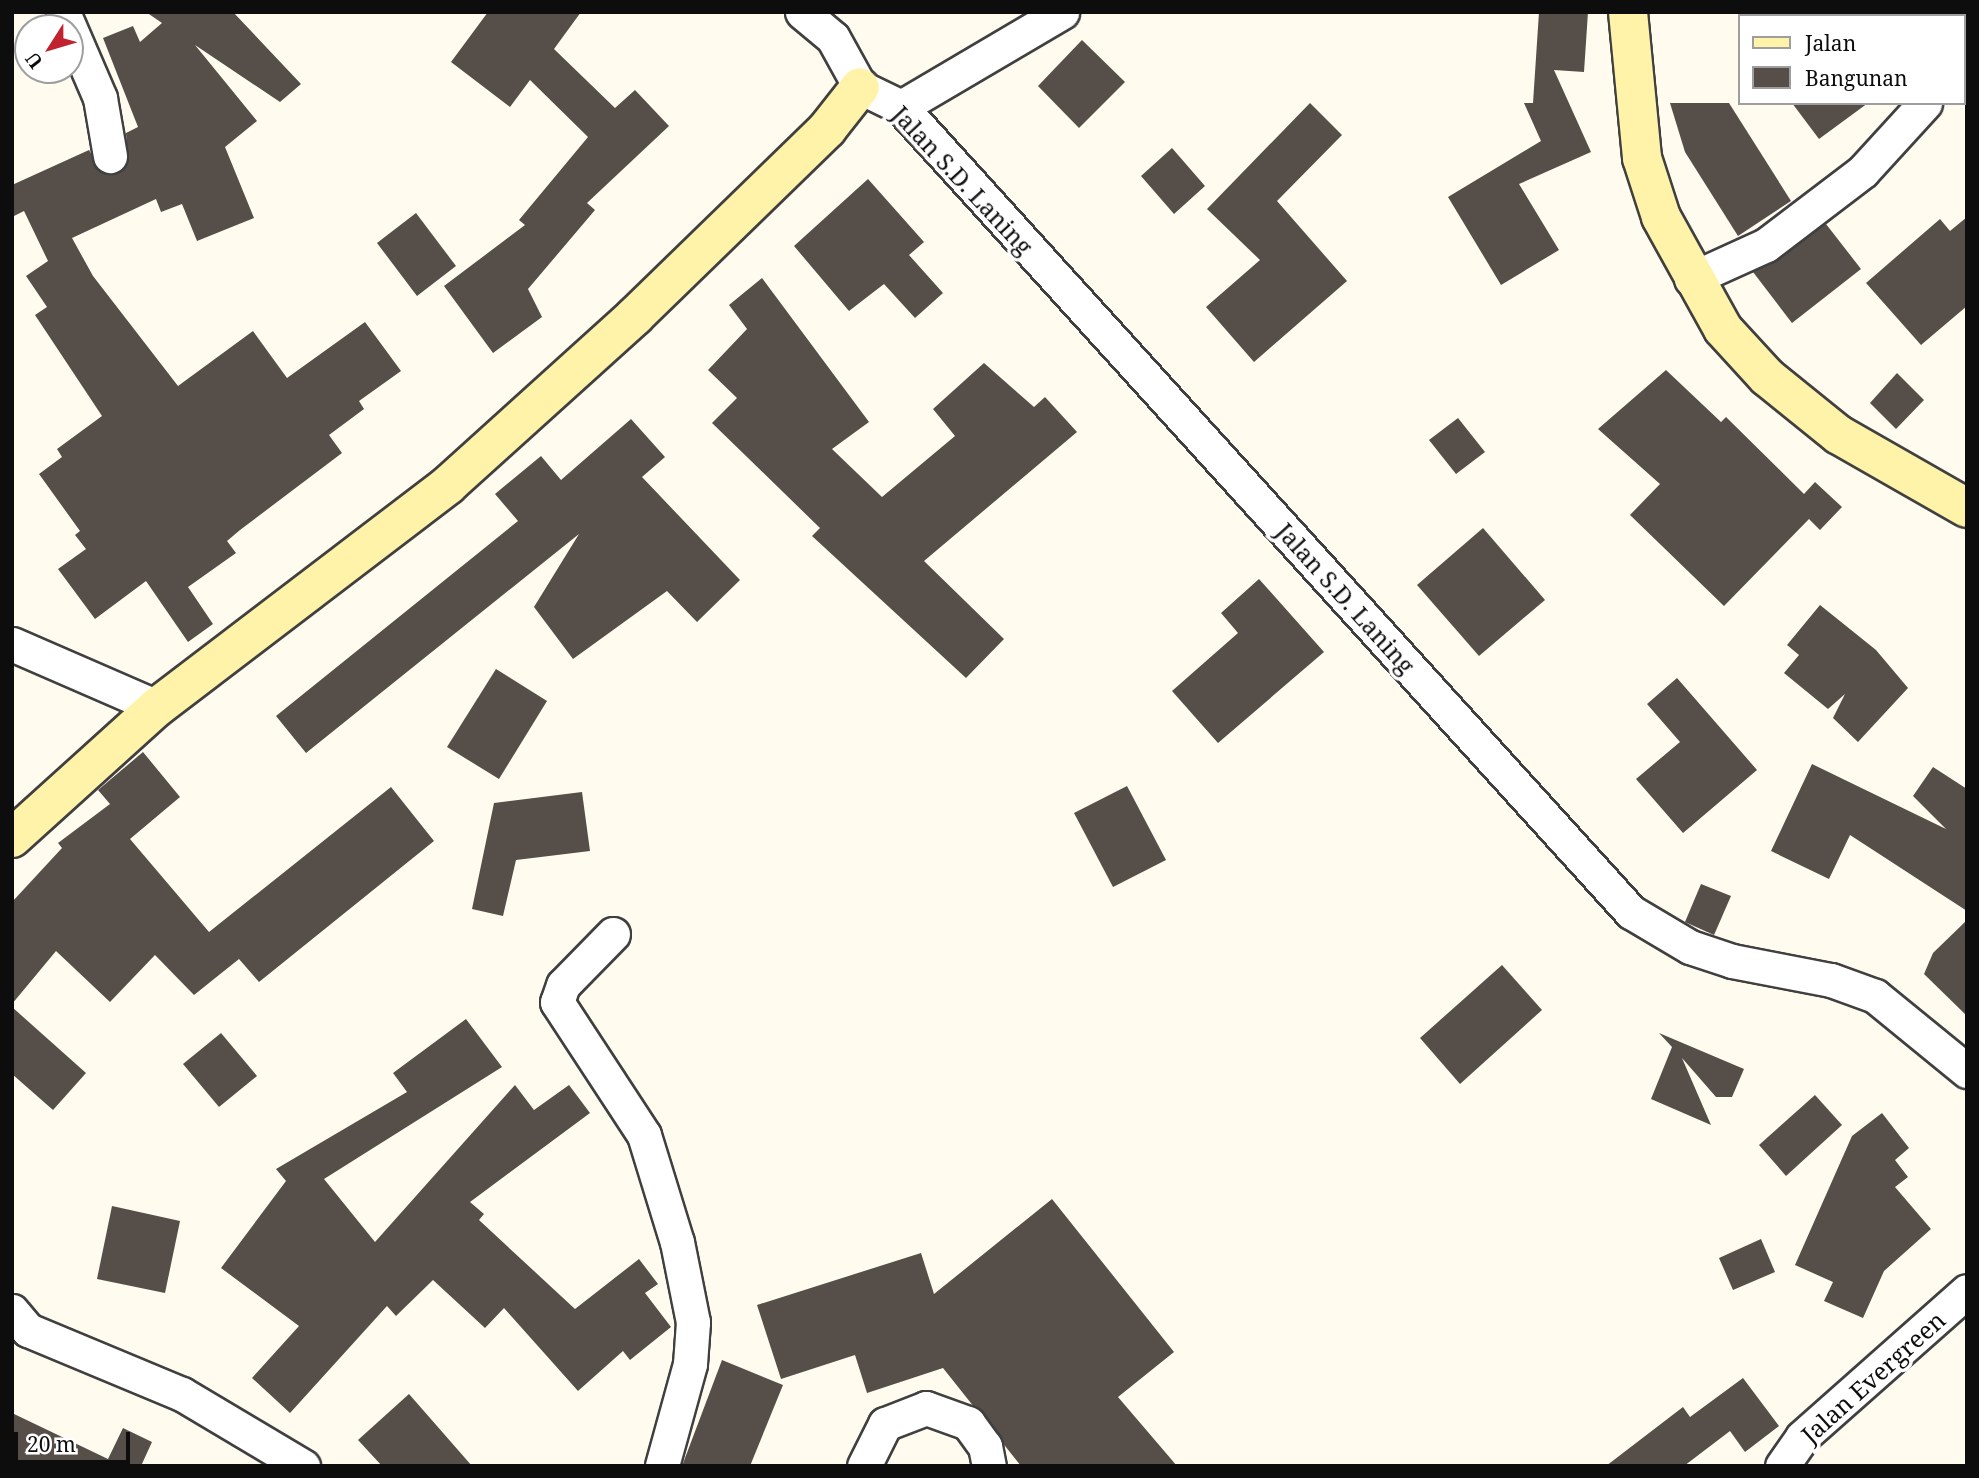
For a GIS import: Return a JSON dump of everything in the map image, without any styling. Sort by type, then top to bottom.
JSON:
[{"type":"street","points":[[63,12],[100,98],[110,156]]},
{"type":"street","points":[[12,838],[157,707],[448,485],[635,316],[827,129],[860,86],[833,38],[802,12]]},
{"type":"street","points":[[901,107],[1062,12]]},
{"type":"street","points":[[1628,12],[1642,158],[1691,279],[1723,329],[1767,377],[1839,435],[1967,508]]},
{"type":"street","name":"Jalan S.D. Laning","points":[[860,86],[901,107],[1631,912],[1690,947],[1732,961],[1831,980],[1875,996],[1967,1071]]},
{"type":"street","points":[[1691,279],[1766,245],[1863,171],[1923,105]]},
{"type":"street","points":[[12,644],[157,707]]},
{"type":"street","points":[[612,934],[563,985],[557,1002],[644,1135],[677,1242],[693,1322],[690,1364],[662,1466]]},
{"type":"street","name":"Jalan Evergreen","points":[[1782,1466],[1802,1437],[1967,1291]]},
{"type":"street","points":[[18,1332],[182,1394],[303,1466]]},
{"type":"street","points":[[864,1466],[884,1424],[926,1408],[968,1423],[985,1446],[989,1466]]},
{"type":"building","points":[[146,12],[233,12],[301,84],[280,102],[195,45],[257,121],[225,147],[254,218],[197,241],[182,204],[161,212],[156,199],[72,238],[93,276],[178,386],[253,331],[287,378],[365,322],[401,371],[359,401],[364,409],[329,435],[342,453],[227,541],[236,553],[188,587],[213,624],[188,642],[146,581],[95,619],[58,569],[86,549],[75,535],[80,531],[39,474],[62,457],[57,449],[102,416],[35,315],[47,307],[26,276],[48,261],[24,211],[12,217],[12,185],[89,150],[104,174],[128,163],[126,133],[138,127],[103,38],[133,26],[140,42],[162,23]]},
{"type":"building","points":[[488,12],[581,12],[554,49],[615,108],[635,90],[669,126],[587,203],[595,210],[528,289],[542,317],[493,353],[444,286],[525,225],[519,220],[588,137],[530,80],[510,107],[451,62]]},
{"type":"building","points":[[1539,12],[1588,12],[1584,72],[1554,70],[1591,152],[1519,184],[1559,250],[1501,285],[1448,197],[1541,141],[1524,103],[1533,103]]},
{"type":"building","points":[[1082,40],[1125,82],[1079,128],[1038,86]]},
{"type":"building","points":[[1310,103],[1342,135],[1277,201],[1347,281],[1254,362],[1206,307],[1260,260],[1207,209]]},
{"type":"building","points":[[1670,103],[1729,103],[1791,201],[1738,236],[1685,152]]},
{"type":"building","points":[[1794,105],[1865,105],[1819,139]]},
{"type":"building","points":[[1172,148],[1205,186],[1174,214],[1141,176]]},
{"type":"building","points":[[868,179],[924,242],[909,255],[943,293],[915,318],[884,284],[849,311],[794,246]]},
{"type":"building","points":[[416,213],[456,266],[417,296],[377,243]]},
{"type":"building","points":[[1967,217],[1967,306],[1921,345],[1866,283],[1940,219],[1950,231]]},
{"type":"building","points":[[1826,224],[1861,269],[1792,323],[1753,272]]},
{"type":"building","points":[[762,278],[869,422],[832,449],[882,497],[955,436],[933,409],[984,363],[1034,407],[1045,397],[1077,432],[924,561],[1004,639],[966,678],[812,536],[820,528],[712,423],[737,398],[708,370],[747,329],[729,305]]},
{"type":"building","points":[[1666,370],[1721,422],[1726,417],[1804,494],[1815,482],[1842,507],[1820,530],[1809,519],[1724,606],[1630,515],[1660,484],[1598,429]]},
{"type":"building","points":[[1897,373],[1924,400],[1896,429],[1870,403]]},
{"type":"building","points":[[1458,418],[1485,452],[1456,474],[1429,440]]},
{"type":"building","points":[[631,419],[665,457],[642,477],[740,580],[697,622],[667,591],[573,659],[534,607],[579,534],[306,753],[276,716],[518,521],[495,494],[541,456],[561,480]]},
{"type":"building","points":[[1483,528],[1545,600],[1479,656],[1417,585]]},
{"type":"building","points":[[1259,579],[1324,652],[1218,743],[1172,691],[1238,633],[1221,613]]},
{"type":"building","points":[[1820,605],[1876,650],[1908,688],[1858,742],[1833,718],[1845,694],[1828,709],[1784,673],[1799,655],[1787,645]]},
{"type":"building","points":[[496,669],[547,701],[499,779],[447,747]]},
{"type":"building","points":[[1677,678],[1757,770],[1683,833],[1636,779],[1680,742],[1647,704]]},
{"type":"building","points":[[143,752],[180,797],[130,839],[209,932],[391,787],[434,841],[259,982],[239,959],[194,995],[155,955],[110,1002],[56,951],[12,1004],[12,902],[62,848],[58,843],[110,804],[98,790]]},
{"type":"building","points":[[1812,764],[1946,829],[1913,796],[1933,767],[1967,789],[1967,911],[1850,835],[1829,879],[1771,851]]},
{"type":"building","points":[[1127,786],[1166,860],[1113,887],[1074,813]]},
{"type":"building","points":[[582,792],[590,851],[516,860],[503,916],[472,909],[494,803]]},
{"type":"building","points":[[1701,884],[1731,896],[1714,935],[1685,922]]},
{"type":"building","points":[[1967,920],[1967,1016],[1924,974],[1933,953]]},
{"type":"building","points":[[1502,965],[1542,1010],[1460,1084],[1420,1038]]},
{"type":"building","points":[[12,1007],[86,1073],[53,1110],[12,1074]]},
{"type":"building","points":[[466,1019],[502,1067],[324,1179],[375,1242],[515,1085],[534,1110],[569,1085],[590,1113],[470,1202],[484,1214],[479,1220],[575,1309],[639,1259],[658,1284],[645,1293],[671,1327],[630,1360],[623,1351],[578,1391],[504,1308],[485,1328],[433,1280],[396,1316],[387,1306],[290,1413],[252,1378],[299,1326],[221,1268],[286,1181],[276,1169],[407,1092],[393,1073]]},
{"type":"building","points":[[221,1033],[257,1076],[219,1107],[183,1064]]},
{"type":"building","points":[[1659,1033],[1744,1069],[1732,1097],[1716,1097],[1682,1058],[1711,1125],[1651,1099],[1672,1047]]},
{"type":"building","points":[[1815,1095],[1842,1125],[1786,1176],[1759,1145]]},
{"type":"building","points":[[1882,1113],[1909,1148],[1895,1160],[1908,1177],[1895,1187],[1931,1229],[1884,1271],[1863,1318],[1824,1301],[1833,1282],[1795,1265],[1852,1136]]},
{"type":"building","points":[[1052,1199],[1174,1352],[1118,1397],[1177,1466],[1021,1466],[943,1368],[867,1393],[855,1355],[781,1379],[757,1305],[921,1253],[934,1294]]},
{"type":"building","points":[[112,1206],[180,1221],[165,1293],[97,1279]]},
{"type":"building","points":[[1761,1239],[1775,1272],[1733,1290],[1719,1258]]},
{"type":"building","points":[[722,1360],[783,1385],[750,1466],[682,1466]]},
{"type":"building","points":[[1743,1378],[1779,1426],[1745,1452],[1730,1431],[1684,1466],[1606,1466],[1683,1407],[1690,1417]]},
{"type":"building","points":[[409,1394],[472,1466],[382,1466],[358,1440]]},
{"type":"building","points":[[12,1413],[108,1459],[123,1428],[152,1442],[141,1466],[12,1466]]}]
